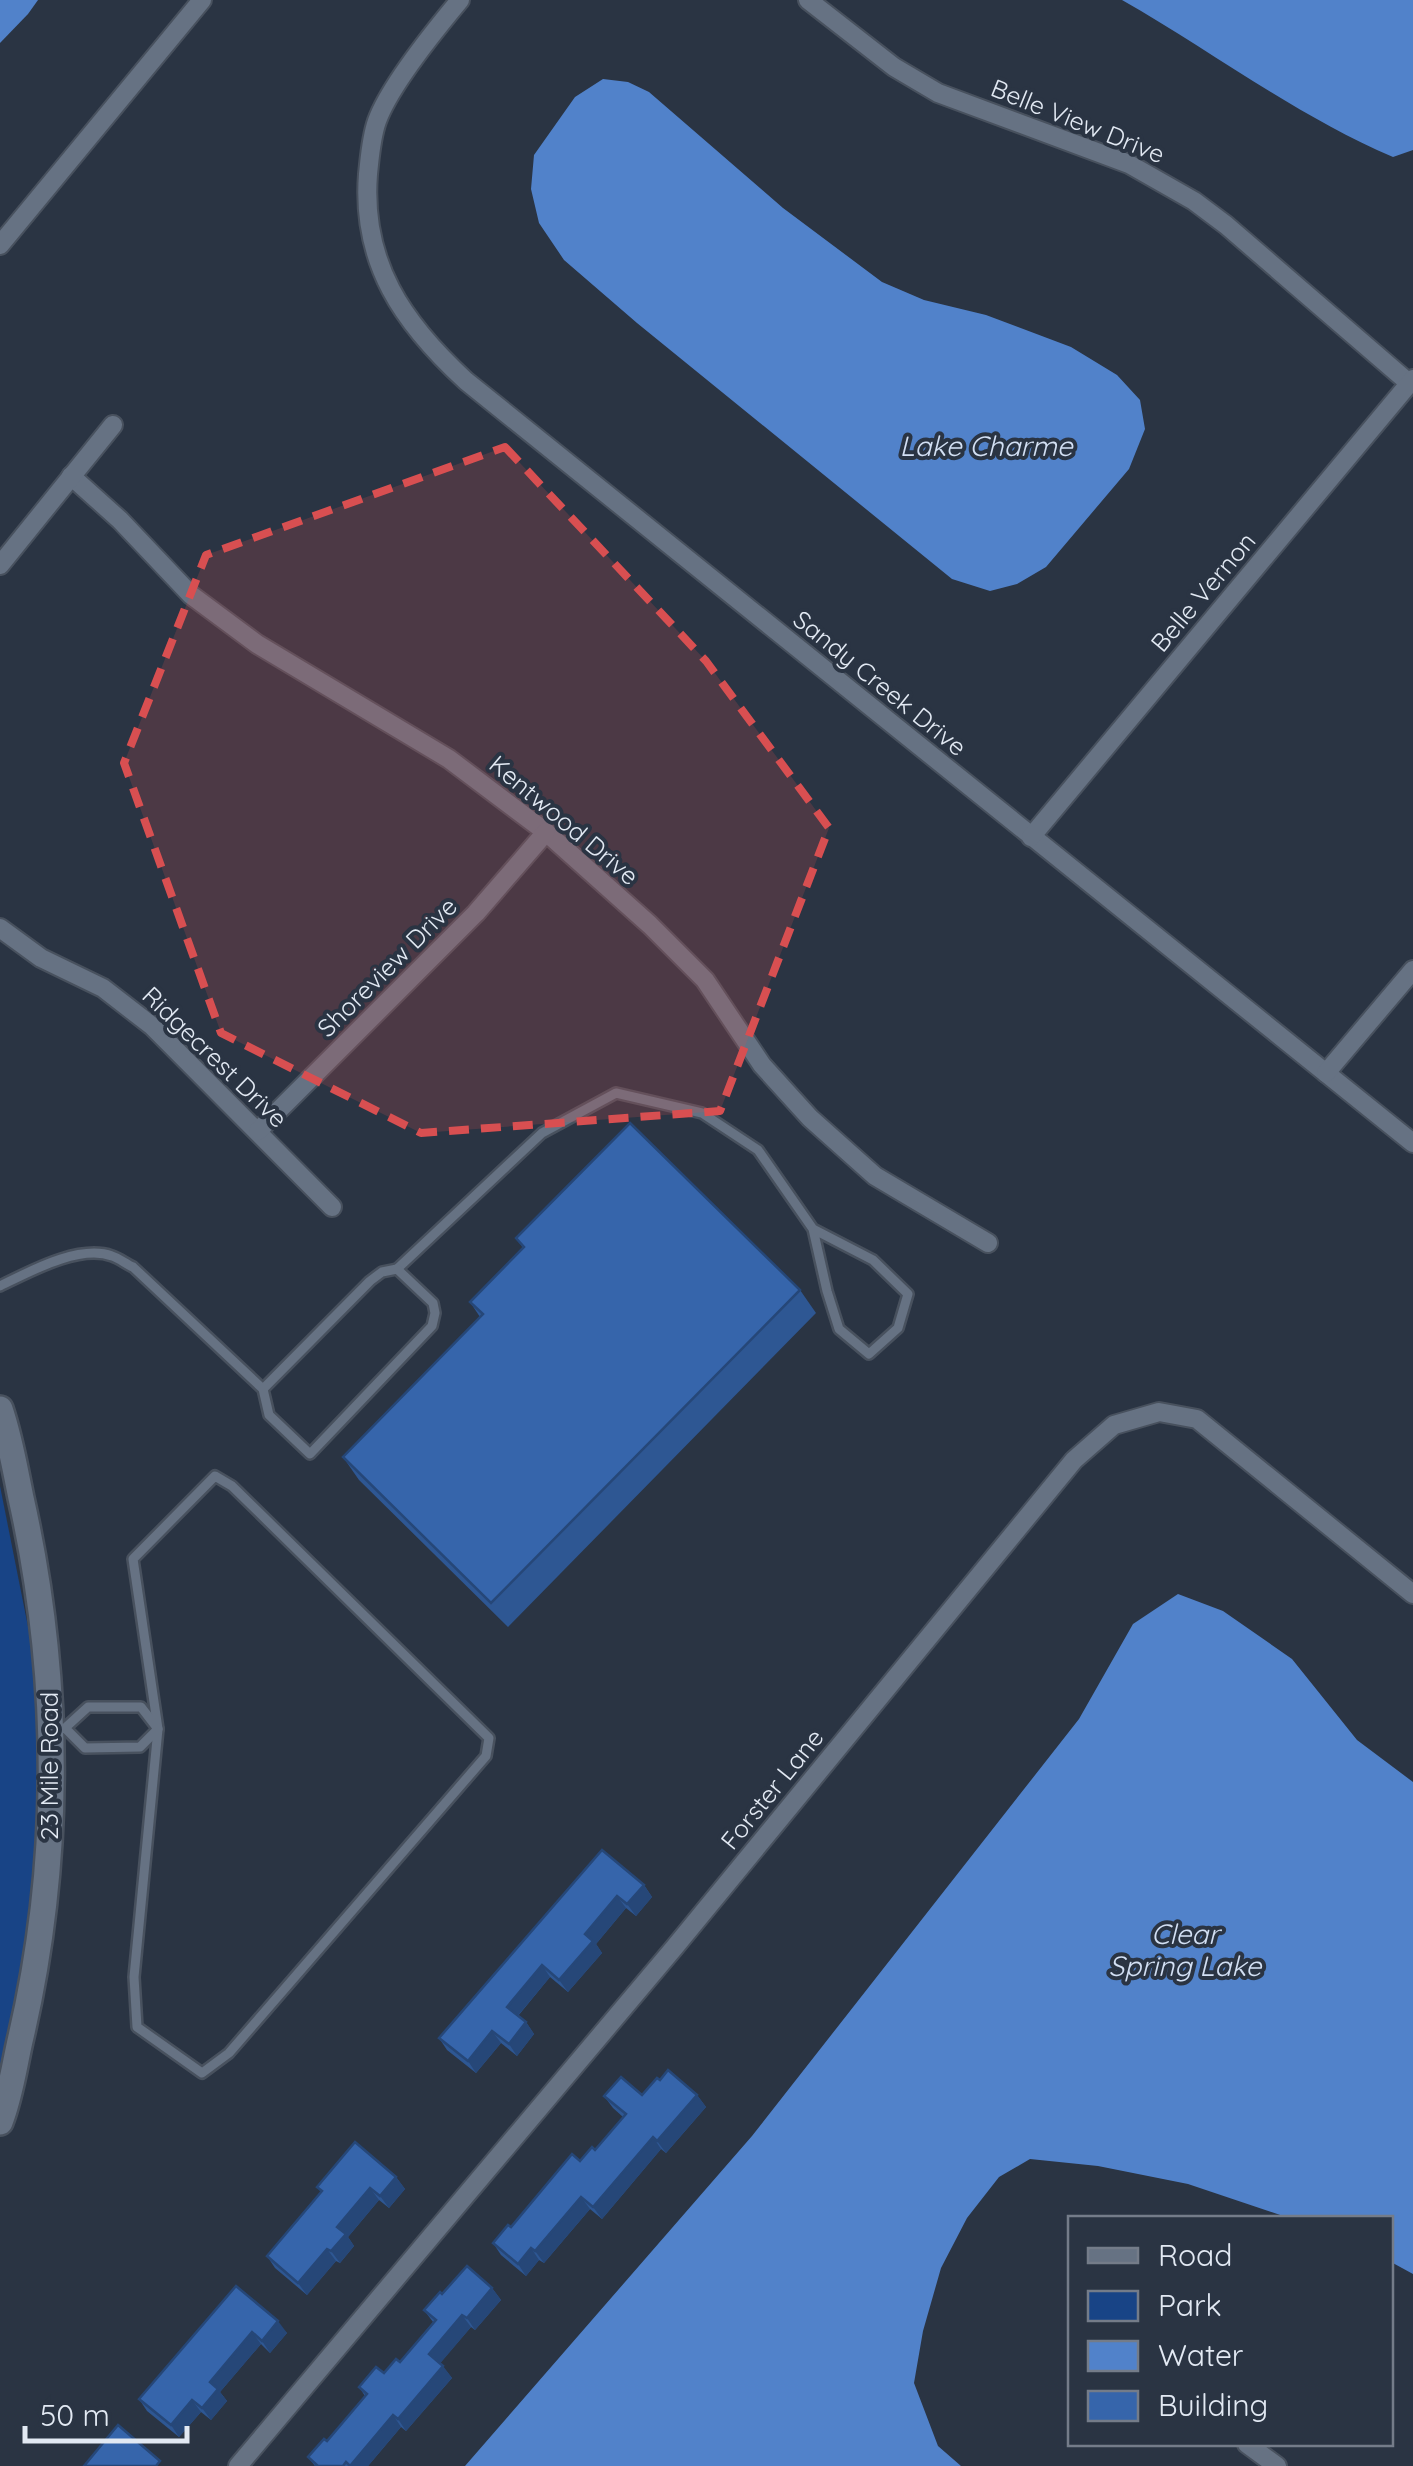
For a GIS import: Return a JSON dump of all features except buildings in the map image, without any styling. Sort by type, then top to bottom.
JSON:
[{"type":"main road","name":"23 Mile Road","points":[[0,1410],[32,1545],[58,1729],[40,1936],[0,2122]]},
{"type":"street","points":[[0,245],[202,0]]},
{"type":"street","name":"Sandy Creek Drive","points":[[460,0],[397,86],[378,118],[371,145],[368,222],[392,292],[413,327],[456,372],[1413,1143]]},
{"type":"street","name":"Belle View Drive","points":[[808,0],[894,67],[938,93],[1129,164],[1194,200],[1411,381]]},
{"type":"street","name":"Belle Vernon","points":[[1031,837],[1411,381]]},
{"type":"street","points":[[0,566],[113,425]]},
{"type":"street","name":"Kentwood Drive","points":[[71,476],[120,520],[191,595],[256,644],[450,759],[546,832],[650,925],[704,980],[762,1066],[810,1118],[875,1176],[988,1243]]},
{"type":"street","name":"Shoreview Drive","points":[[258,1131],[476,913],[546,832]]},
{"type":"street","name":"Ridgecrest Drive","points":[[0,928],[41,958],[103,988],[152,1026],[332,1207]]},
{"type":"street","points":[[1326,1073],[1413,970]]},
{"type":"street","name":"Forster Lane","points":[[238,2466],[674,1948],[1074,1460],[1114,1425],[1159,1412],[1197,1419],[1413,1594]]},
{"type":"street","points":[[1250,2446],[1276,2466]]},
{"type":"lane","points":[[263,1389],[370,1281],[382,1272],[397,1269],[542,1133],[616,1093],[702,1113],[758,1150],[813,1229],[839,1329],[869,1354],[898,1328],[908,1294],[873,1260],[813,1229]]},
{"type":"lane","points":[[0,1286],[70,1255],[111,1255],[133,1268],[263,1389],[269,1415],[310,1454],[432,1326],[434,1304],[397,1269]]},
{"type":"lane","points":[[158,1728],[133,1559],[215,1476],[232,1486],[489,1738],[486,1756],[229,2053],[202,2073],[136,2027],[134,1976],[158,1728],[141,1707],[112,1706],[88,1707],[58,1729],[85,1748],[115,1748],[140,1747],[158,1728]]},
{"type":"highlighted area","points":[[505,447],[706,661],[829,828],[720,1111],[421,1133],[221,1033],[124,763],[206,555]]},
{"type":"green space","points":[[0,1486],[39,1682],[40,1855],[28,1951],[0,2087]]},
{"type":"water","points":[[0,0],[38,0],[0,43]]},
{"type":"water","points":[[1122,0],[1413,0],[1413,150],[1393,157],[1358,141]]},
{"type":"water","name":"Lake Charme","points":[[603,79],[628,82],[649,92],[783,208],[882,282],[924,300],[986,315],[1071,347],[1117,375],[1140,400],[1145,429],[1129,469],[1046,567],[1017,584],[990,591],[952,579],[564,260],[539,223],[531,189],[534,155],[575,97]]},
{"type":"water","name":"Clear Spring Lake","points":[[1178,1594],[1223,1611],[1292,1659],[1357,1740],[1413,1782],[1413,2274],[1393,2263],[1393,2216],[1283,2216],[1188,2184],[1098,2166],[1030,2159],[999,2177],[967,2218],[941,2268],[923,2331],[914,2383],[938,2446],[961,2466],[465,2466],[752,2136],[1079,1719],[1133,1624]]}]
